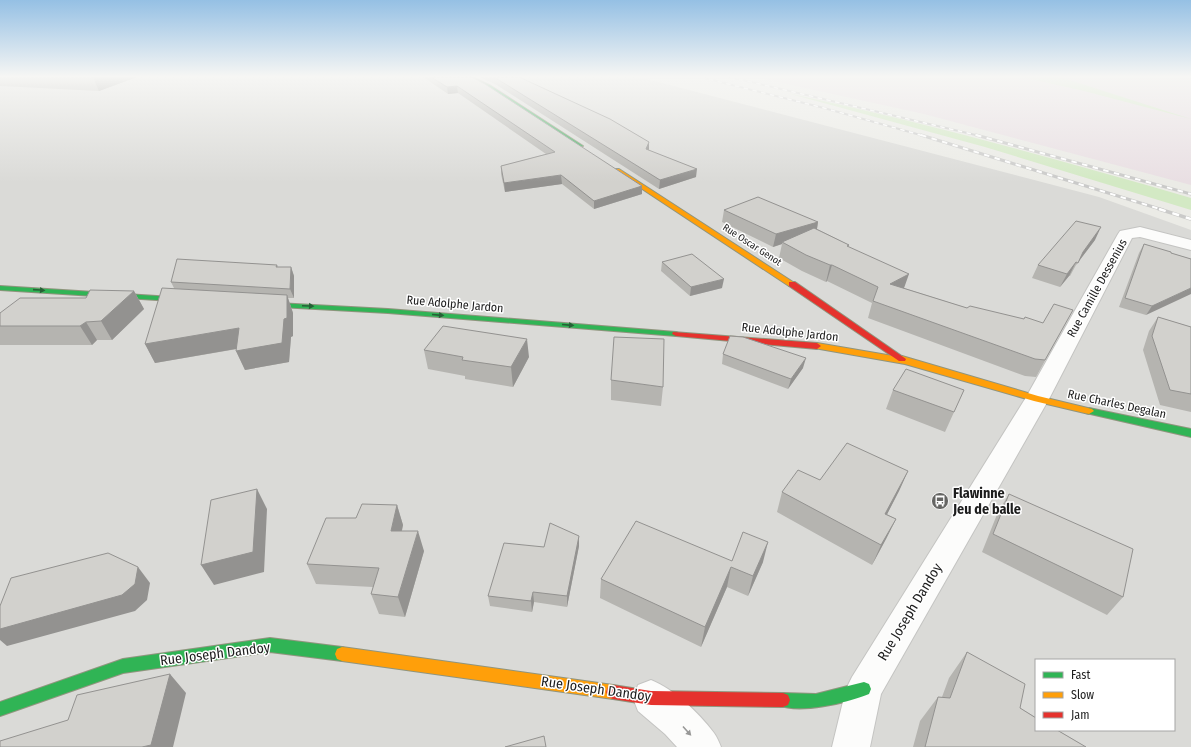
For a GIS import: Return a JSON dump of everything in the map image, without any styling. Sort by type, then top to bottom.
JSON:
[{"type":"street","points":[[528,112],[590,152]]},
{"type":"street","name":"Rue Oscar Genot","points":[[610,165],[906,361],[1037,399]]},
{"type":"street","name":"Rue Camille Dessenius","points":[[1037,399],[1126,234],[1140,232],[1191,245]]},
{"type":"street","points":[[0,288],[201,300]]},
{"type":"street","name":"Rue Adolphe Jardon","points":[[255,303],[388,310],[808,344],[906,361]]},
{"type":"street","name":"Rue Charles Degalan","points":[[1037,399],[1191,433]]},
{"type":"street","name":"Rue Joseph Dandoy","points":[[0,709],[123,666],[270,645],[433,666],[651,698],[816,701],[864,689],[1037,399]]},
{"type":"street","points":[[851,747],[864,689]]},
{"type":"street","points":[[651,698],[678,721],[702,747]]},
{"type":"shaded area","points":[[0,112],[773,112],[1099,197],[1191,230],[1191,747],[0,747]]},
{"type":"shaded area","points":[[914,112],[1191,112],[1191,185]]},
{"type":"green space","points":[[856,112],[871,112],[889,116],[1090,169],[1191,198],[1191,210],[985,147]]},
{"type":"green space","points":[[1164,112],[1169,112],[1191,119]]},
{"type":"building","points":[[495,112],[528,112],[642,186],[594,201],[561,175],[504,183],[501,166],[555,152]]},
{"type":"building","points":[[550,112],[595,112],[610,119],[649,142],[646,149],[697,169],[660,180]]},
{"type":"building","points":[[758,197],[818,222],[776,234],[724,210]]},
{"type":"building","points":[[1076,221],[1101,227],[1083,252],[1078,263],[1076,262],[1067,274],[1038,265]]},
{"type":"building","points":[[814,228],[849,245],[847,246],[909,274],[890,284],[967,308],[970,306],[1024,319],[1025,317],[1043,323],[1054,304],[1073,310],[1045,360],[1035,359],[873,301],[878,287],[832,265],[806,255],[782,242]]},
{"type":"building","points":[[1144,244],[1191,259],[1191,288],[1152,306],[1125,298]]},
{"type":"building","points":[[692,254],[724,279],[691,287],[662,262]]},
{"type":"building","points":[[177,259],[291,267],[290,289],[171,282]]},
{"type":"building","points":[[162,288],[287,295],[287,318],[284,319],[282,343],[236,351],[239,328],[145,344]]},
{"type":"building","points":[[90,290],[134,291],[101,321],[86,322],[80,326],[0,326],[0,313],[20,298],[86,298]]},
{"type":"building","points":[[1158,317],[1191,327],[1191,394],[1170,390],[1152,336]]},
{"type":"building","points":[[443,326],[527,339],[511,367],[462,360],[463,357],[424,350]]},
{"type":"building","points":[[730,336],[743,337],[806,358],[791,379],[723,354]]},
{"type":"building","points":[[614,337],[664,339],[663,387],[611,380]]},
{"type":"building","points":[[906,369],[964,390],[954,412],[893,390]]},
{"type":"building","points":[[847,443],[908,471],[885,514],[896,519],[881,545],[782,492],[798,470],[820,480]]},
{"type":"building","points":[[257,489],[253,552],[201,565],[211,500]]},
{"type":"building","points":[[1009,494],[1133,549],[1123,597],[993,534]]},
{"type":"building","points":[[362,504],[397,505],[391,531],[418,531],[398,597],[371,594],[379,568],[307,564],[326,518],[356,518]]},
{"type":"building","points":[[636,521],[732,561],[743,532],[768,542],[753,576],[731,567],[705,627],[601,579]]},
{"type":"building","points":[[550,523],[579,536],[567,596],[533,592],[531,601],[488,596],[504,543],[544,547]]},
{"type":"building","points":[[108,553],[138,567],[135,584],[122,595],[0,629],[0,606],[11,578]]},
{"type":"building","points":[[967,652],[1025,684],[1020,708],[1035,717],[1035,731],[1059,731],[1086,747],[925,747],[938,697],[950,698]]},
{"type":"building","points":[[170,674],[151,745],[142,747],[0,747],[0,741],[68,720],[77,695]]},
{"type":"building","points":[[544,736],[546,747],[505,747]]},
{"type":"railway","points":[[838,112],[924,136]]},
{"type":"railway","points":[[878,112],[977,135]]},
{"type":"railway","points":[[921,135],[1163,210]]},
{"type":"railway","points":[[977,135],[1191,194]]},
{"type":"railway","points":[[1159,209],[1191,219]]},
{"type":"traffic: fast","points":[[528,112],[580,146]]},
{"type":"traffic: fast","points":[[0,288],[188,300]]},
{"type":"traffic: fast","points":[[261,304],[388,311],[676,334]]},
{"type":"traffic: fast","points":[[1089,411],[1191,433]]},
{"type":"traffic: fast","points":[[0,709],[123,666],[270,645],[342,654]]},
{"type":"traffic: fast","points":[[783,700],[816,701],[864,689]]},
{"type":"traffic: slow","points":[[617,170],[792,284]]},
{"type":"traffic: slow","points":[[817,346],[906,361]]},
{"type":"traffic: slow","points":[[902,359],[1037,399],[1089,411]]},
{"type":"traffic: slow","points":[[342,654],[613,692]]},
{"type":"traffic: jam","points":[[792,284],[902,359]]},
{"type":"traffic: jam","points":[[676,334],[817,346]]},
{"type":"traffic: jam","points":[[613,692],[651,698],[783,700]]},
{"type":"place","name":"Flawinne Jeu de balle","points":[[940,501]]}]
